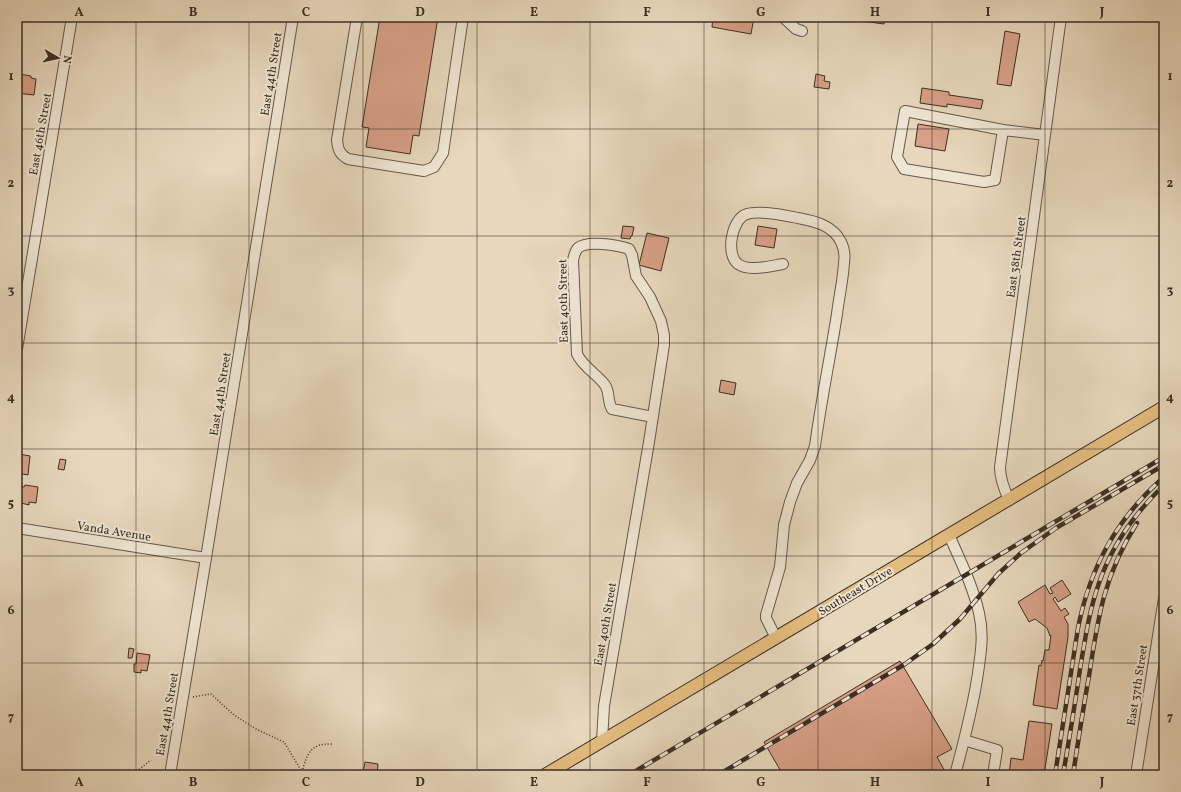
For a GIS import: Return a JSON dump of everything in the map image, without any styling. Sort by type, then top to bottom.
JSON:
[{"type":"main road","name":"Southeast Drive","points":[[545,775],[1164,407]]},
{"type":"street","name":"East 46th Street","points":[[17,350],[72,17]]},
{"type":"street","name":"East 44th Street","points":[[170,775],[293,17]]},
{"type":"street","points":[[357,17],[337,140],[338,149],[342,156],[348,158],[424,170],[434,167],[443,153],[463,17]]},
{"type":"street","points":[[784,17],[796,29],[802,31]]},
{"type":"street","name":"East 38th Street","points":[[1009,500],[1002,480],[1000,467],[1061,17]]},
{"type":"street","points":[[1003,130],[995,180],[984,182],[904,169],[897,157],[905,111],[1003,130],[1045,135]]},
{"type":"street","points":[[776,638],[766,615],[780,567],[784,525],[790,502],[797,483],[810,460],[815,446],[840,291],[844,256],[841,242],[837,234],[832,229],[820,224],[793,216],[753,212],[738,219],[731,242],[732,254],[736,263],[751,267],[783,264]]},
{"type":"street","name":"East 40th Street","points":[[602,741],[605,698],[653,417],[664,345],[664,335],[661,321],[650,297],[634,273],[632,255],[629,249],[600,244],[582,246],[575,252],[573,260],[577,354],[582,362],[606,385],[608,403],[612,409],[653,417]]},
{"type":"street","name":"Vanda Avenue","points":[[17,528],[206,558]]},
{"type":"street","points":[[949,535],[966,574],[979,613],[983,642],[973,704],[955,775]]},
{"type":"street","name":"East 37th Street","points":[[1136,775],[1159,660],[1164,598]]},
{"type":"street","points":[[964,740],[997,750],[993,775]]},
{"type":"path","points":[[183,698],[211,694],[240,719],[256,729],[284,742],[302,772]]},
{"type":"path","points":[[302,775],[308,756],[313,748],[318,745],[332,744]]},
{"type":"path","points":[[132,775],[151,760]]},
{"type":"building","points":[[380,17],[438,17],[419,136],[413,135],[410,154],[366,147],[369,128],[362,127]]},
{"type":"building","points":[[713,17],[754,17],[751,34],[712,27]]},
{"type":"building","points":[[862,17],[885,17],[884,24],[862,21]]},
{"type":"building","points":[[1005,31],[1020,34],[1011,86],[997,84]]},
{"type":"building","points":[[19,74],[31,76],[31,78],[36,79],[34,95],[17,93]]},
{"type":"building","points":[[816,74],[825,76],[824,81],[830,82],[829,89],[814,87]]},
{"type":"building","points":[[922,88],[949,92],[949,95],[983,100],[981,109],[947,104],[947,107],[920,103]]},
{"type":"building","points":[[918,124],[949,129],[945,151],[915,146]]},
{"type":"building","points":[[623,226],[634,227],[630,239],[621,238]]},
{"type":"building","points":[[758,226],[777,229],[774,248],[755,245]]},
{"type":"building","points":[[647,233],[669,238],[661,271],[639,265]]},
{"type":"building","points":[[721,380],[736,383],[734,395],[719,392]]},
{"type":"building","points":[[19,454],[30,456],[28,475],[17,473]]},
{"type":"building","points":[[60,459],[66,460],[64,470],[58,469]]},
{"type":"building","points":[[25,485],[38,487],[36,503],[29,502],[29,505],[17,502],[19,486],[24,487]]},
{"type":"building","points":[[1062,580],[1071,594],[1058,602],[1055,597],[1053,599],[1061,611],[1065,608],[1069,614],[1064,617],[1068,624],[1068,637],[1057,709],[1033,705],[1039,665],[1041,666],[1045,650],[1049,650],[1051,635],[1050,636],[1047,628],[1035,619],[1029,622],[1018,602],[1045,585],[1050,594],[1053,593],[1050,588]]},
{"type":"building","points":[[129,648],[134,649],[132,658],[128,658]]},
{"type":"building","points":[[137,653],[150,655],[147,671],[141,670],[141,673],[134,672],[134,664],[136,664]]},
{"type":"building","points":[[900,661],[952,749],[937,757],[946,773],[942,775],[783,775],[764,742]]},
{"type":"building","points":[[1029,721],[1052,724],[1044,775],[1009,775],[1011,758],[1023,760]]},
{"type":"building","points":[[365,762],[378,764],[377,775],[363,772]]},
{"type":"railway","points":[[629,775],[1164,457]]},
{"type":"railway","points":[[718,775],[905,664],[933,644],[960,619],[998,574],[1021,553],[1056,528],[1164,465]]},
{"type":"railway","points":[[1055,775],[1078,628],[1090,584],[1098,564],[1119,527],[1132,509],[1164,477]]},
{"type":"railway","points":[[1063,775],[1086,636],[1099,583],[1104,569],[1118,542],[1144,506],[1164,485]]},
{"type":"railway","points":[[1073,775],[1099,615],[1117,561],[1137,523]]}]
